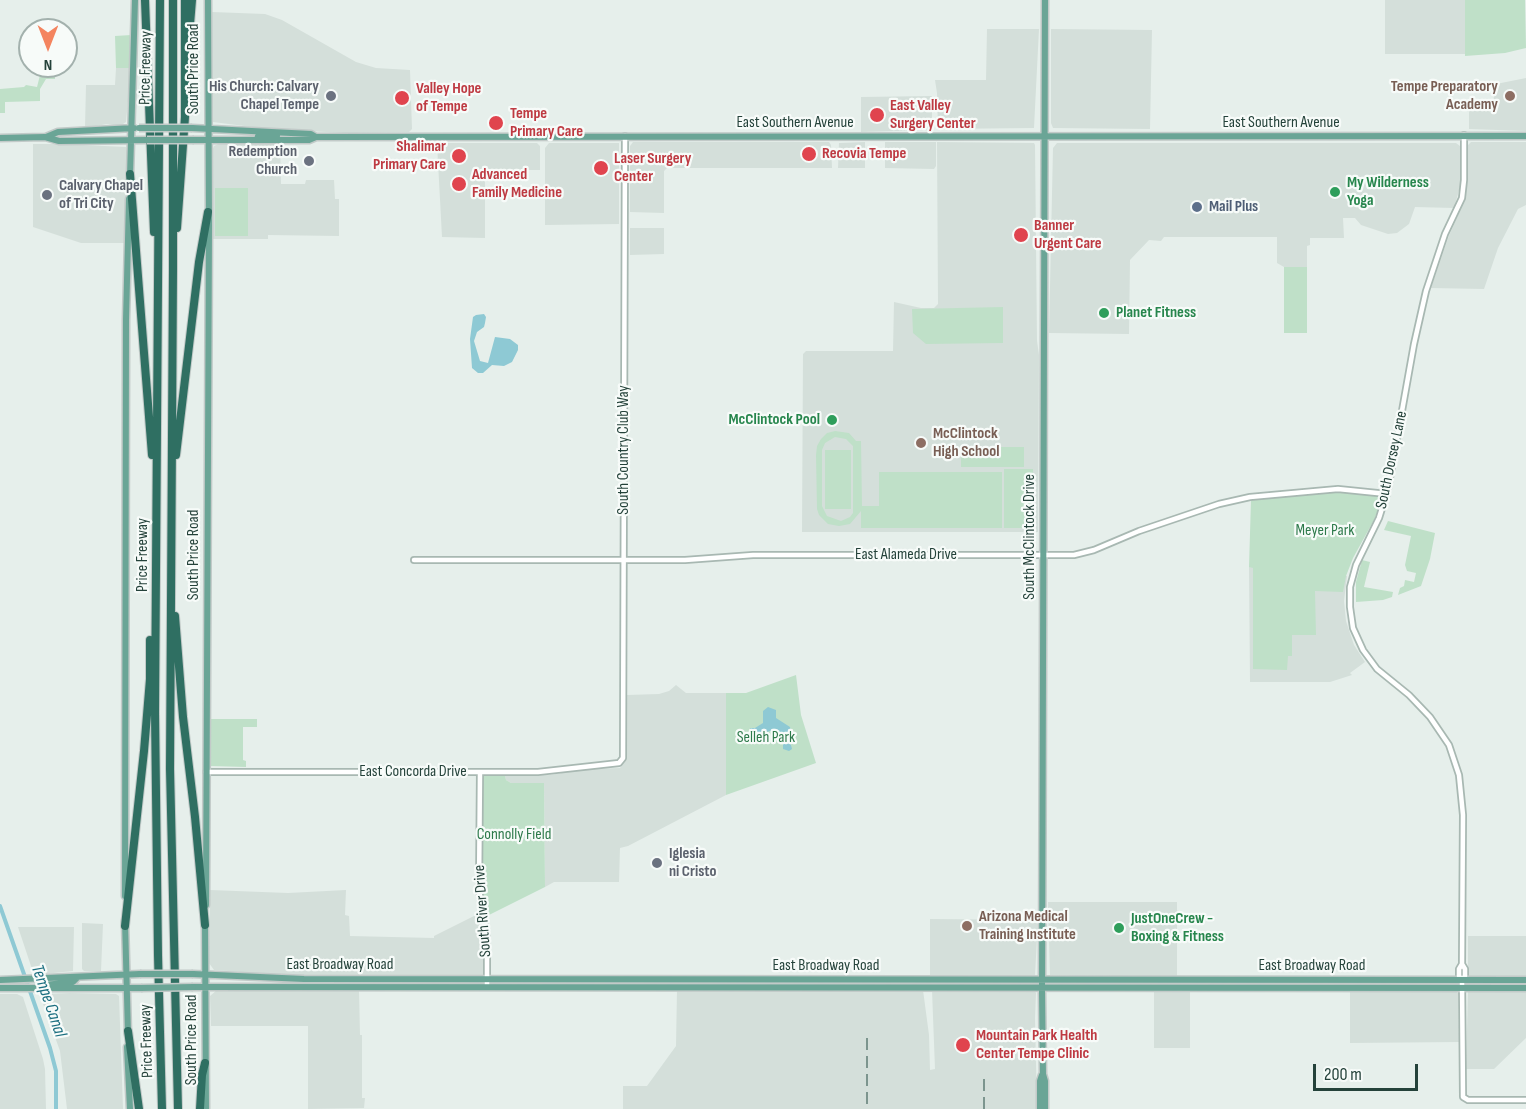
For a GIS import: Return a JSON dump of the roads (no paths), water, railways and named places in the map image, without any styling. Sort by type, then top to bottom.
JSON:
[{"type":"highway","points":[[145,0],[155,269],[158,294]]},
{"type":"highway","name":"Price Freeway","points":[[160,0],[154,712],[162,1109]]},
{"type":"highway","name":"Price Freeway","points":[[172,0],[170,770],[178,1109]]},
{"type":"highway","points":[[173,244],[178,225],[184,146],[185,0]]},
{"type":"highway","points":[[185,71],[188,63],[192,0]]},
{"type":"highway","points":[[130,174],[156,495]]},
{"type":"highway","points":[[172,489],[199,262],[208,212]]},
{"type":"highway","points":[[125,926],[143,762],[150,679],[151,614],[156,576]]},
{"type":"highway","points":[[171,577],[205,926]]},
{"type":"highway","points":[[128,1031],[139,1109]]},
{"type":"highway","points":[[200,1109],[205,1063]]},
{"type":"main road","points":[[130,1109],[125,975],[126,320],[135,0]]},
{"type":"main road","name":"South Price Road","points":[[206,1109],[208,0]]},
{"type":"main road","name":"South McClintock Drive","points":[[1040,1109],[1044,555],[1044,0]]},
{"type":"main road","name":"East Southern Avenue","points":[[45,137],[58,132],[131,128],[208,128],[314,136],[1526,135]]},
{"type":"main road","name":"East Southern Avenue","points":[[0,138],[45,137],[59,141],[208,141],[309,140],[314,136]]},
{"type":"main road","name":"East Broadway Road","points":[[78,977],[206,974],[355,987],[487,983],[1042,979],[1245,988],[1526,988]]},
{"type":"main road","points":[[0,980],[78,977]]},
{"type":"main road","points":[[0,988],[36,988],[73,982],[78,977]]},
{"type":"main road","points":[[355,979],[355,987]]},
{"type":"main road","name":"East Broadway Road","points":[[36,988],[206,987],[355,979],[487,983],[927,987],[1042,987],[1245,980],[1526,980]]},
{"type":"main road","points":[[925,979],[927,987]]},
{"type":"main road","points":[[949,987],[962,983],[964,980]]},
{"type":"main road","points":[[1245,980],[1245,988]]},
{"type":"main road","points":[[1352,988],[1353,980]]},
{"type":"main road","name":"South McClintock Drive","points":[[1042,1074],[1045,1081],[1045,1109]]},
{"type":"street","name":"South Dorsey Lane","points":[[1464,135],[1463,193],[1445,234],[1424,300],[1412,352],[1387,494],[1379,518],[1354,571],[1350,591],[1350,617],[1357,639],[1366,655],[1377,669],[1409,695],[1430,717],[1445,738],[1458,770],[1463,798],[1462,964],[1460,969],[1463,1096],[1465,1100],[1526,1100]]},
{"type":"street","name":"South Country Club Way","points":[[619,763],[623,758],[625,136]]},
{"type":"street","name":"East Alameda Drive","points":[[414,560],[684,560],[753,555],[1077,555],[1219,504],[1250,497],[1338,489],[1387,494]]},
{"type":"street","name":"East Concorda Drive","points":[[206,772],[556,771],[588,765],[619,763]]},
{"type":"street","name":"South River Drive","points":[[480,772],[479,890],[487,936],[487,983]]},
{"type":"water","points":[[484,314],[486,317],[484,327],[477,332],[474,341],[480,361],[488,363],[495,337],[510,339],[518,345],[518,350],[512,362],[504,366],[492,365],[483,373],[478,373],[472,368],[470,339],[473,317]]},
{"type":"water","points":[[768,707],[776,710],[776,718],[790,727],[789,737],[792,749],[789,751],[783,749],[783,740],[779,733],[770,731],[756,735],[750,728],[763,723],[763,711]]},
{"type":"waterway","name":"Tempe Canal","points":[[0,906],[50,1048],[56,1071],[56,1109]]},
{"type":"railway","points":[[867,1038],[867,1109]]},
{"type":"railway","points":[[984,1074],[984,1109]]},
{"type":"place","name":"His Church: Calvary Chapel Tempe","points":[[331,96]]},
{"type":"place","name":"Tempe Preparatory Academy","points":[[1510,96]]},
{"type":"place","name":"Valley Hope of Tempe","points":[[402,98]]},
{"type":"place","name":"East Valley Surgery Center","points":[[877,115]]},
{"type":"place","name":"Tempe Primary Care","points":[[496,123]]},
{"type":"place","name":"Recovia Tempe","points":[[809,154]]},
{"type":"place","name":"Shalimar Primary Care","points":[[459,156]]},
{"type":"place","name":"Redemption Church","points":[[309,161]]},
{"type":"place","name":"Laser Surgery Center","points":[[601,168]]},
{"type":"place","name":"Advanced Family Medicine","points":[[459,184]]},
{"type":"place","name":"My Wilderness Yoga","points":[[1335,192]]},
{"type":"place","name":"Calvary Chapel of Tri City","points":[[47,195]]},
{"type":"place","name":"Mail Plus","points":[[1197,207]]},
{"type":"place","name":"Banner Urgent Care","points":[[1021,235]]},
{"type":"place","name":"Planet Fitness","points":[[1104,313]]},
{"type":"place","name":"McClintock Pool","points":[[832,420]]},
{"type":"place","name":"McClintock High School","points":[[921,443]]},
{"type":"place","name":"Iglesia ni Cristo","points":[[657,863]]},
{"type":"place","name":"Arizona Medical Training Institute","points":[[967,926]]},
{"type":"place","name":"JustOneCrew - Boxing & Fitness","points":[[1119,928]]},
{"type":"place","name":"Mountain Park Health Center Tempe Clinic","points":[[963,1045]]},
{"type":"park label","name":"Meyer Park","points":[[1325,531]]},
{"type":"park label","name":"Selleh Park","points":[[766,738]]},
{"type":"park label","name":"Connolly Field","points":[[514,835]]}]
